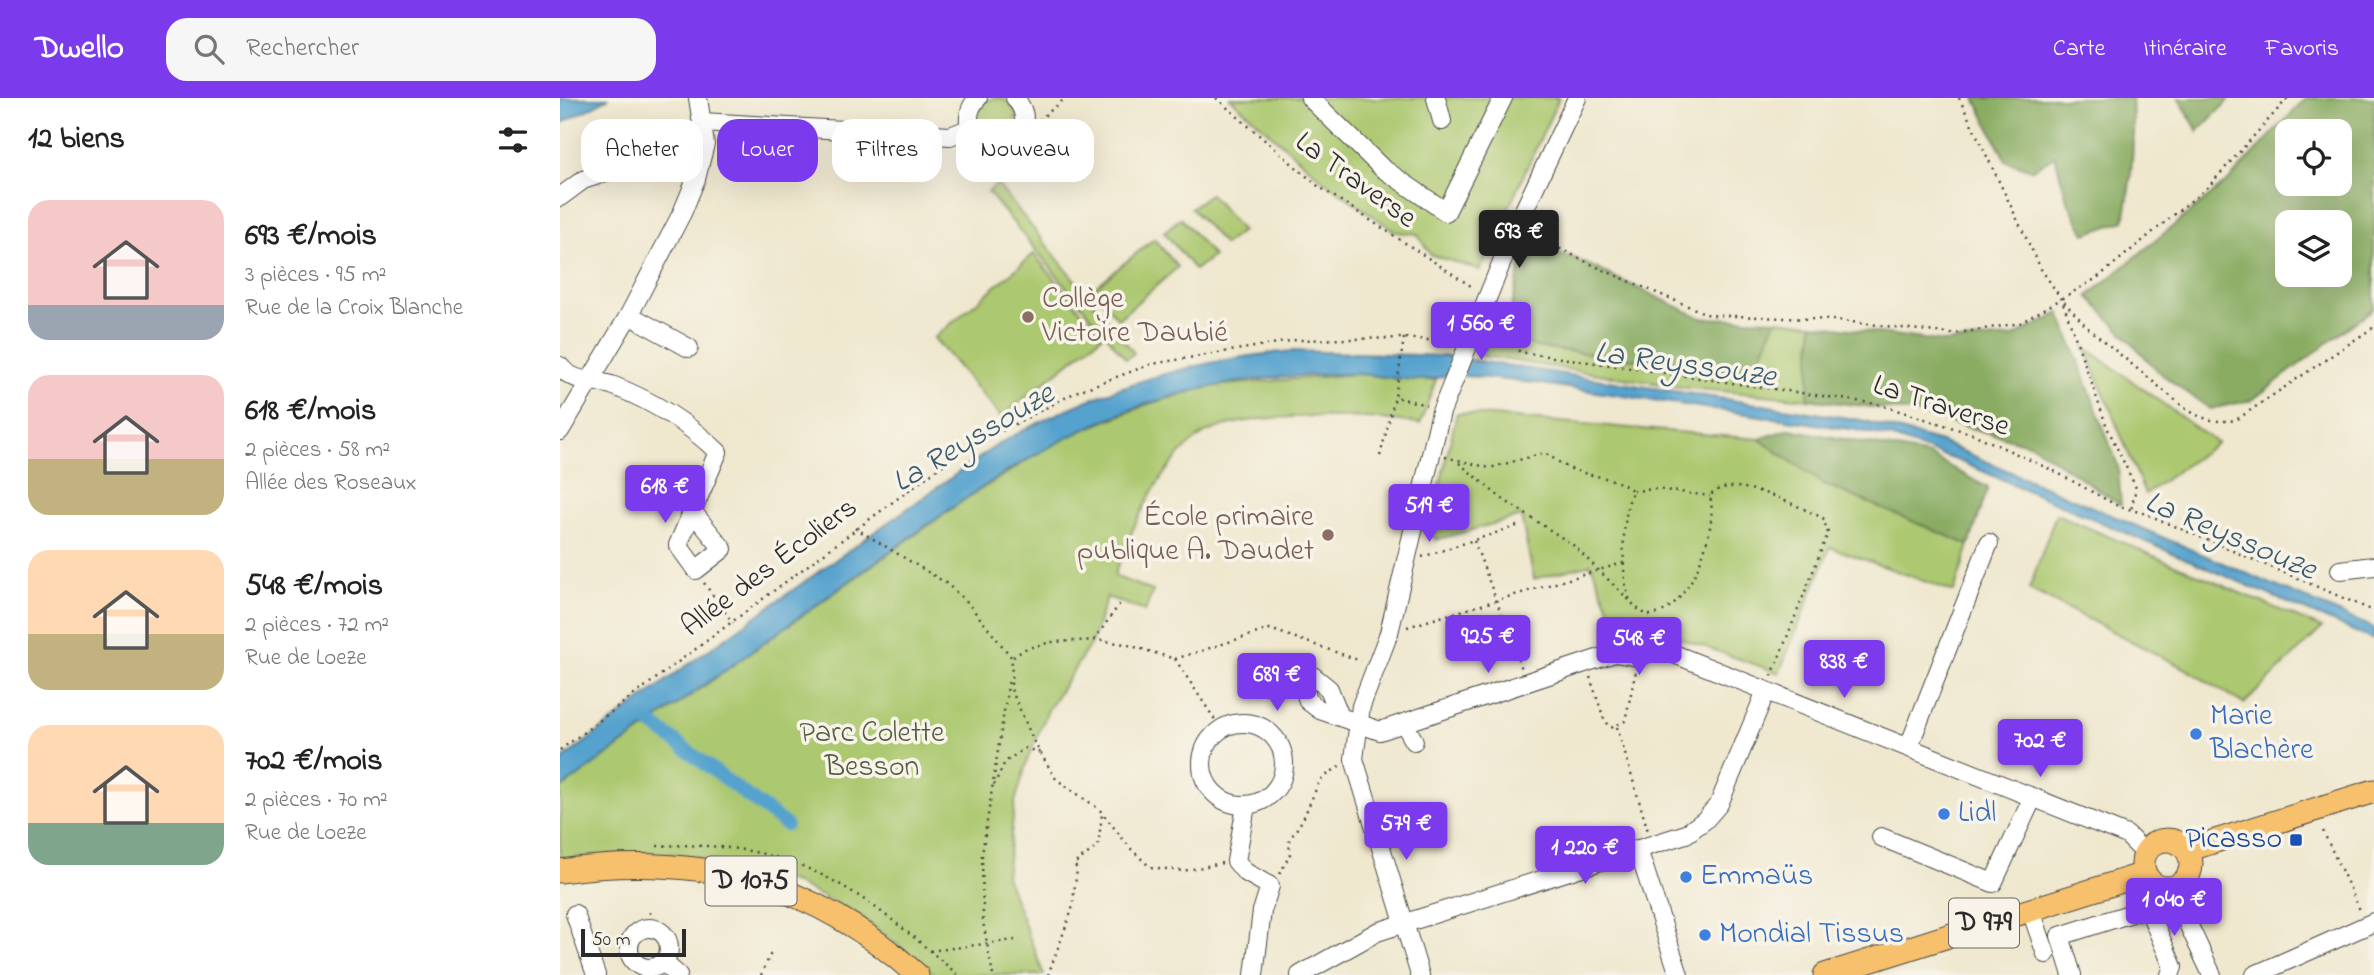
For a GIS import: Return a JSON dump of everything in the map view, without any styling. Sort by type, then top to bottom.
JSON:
[{"type":"main road","points":[[2189,858],[2374,791]]},
{"type":"main road","points":[[2189,858],[2374,805]]},
{"type":"main road","points":[[2166,840],[2181,844],[2189,858],[2187,878],[2176,887],[2161,888],[2145,863],[2151,846],[2166,840]]},
{"type":"main road","name":"D 979","points":[[1825,975],[2030,908],[2145,863]]},
{"type":"main road","name":"D 1075","points":[[560,872],[614,864],[678,865],[733,874],[815,904],[860,929],[917,975]]},
{"type":"main road","name":"D 1075","points":[[560,884],[645,877],[728,890],[790,909],[824,925],[899,975]]},
{"type":"street","points":[[698,98],[702,119]]},
{"type":"street","points":[[1015,98],[1024,113],[1024,119]]},
{"type":"street","points":[[1310,98],[1382,168],[1446,212],[1503,98]]},
{"type":"street","points":[[1436,98],[1442,121]]},
{"type":"street","points":[[1420,975],[1354,760],[1361,725],[1361,706],[1389,633],[1441,412],[1449,389],[1516,227],[1577,98]]},
{"type":"street","points":[[970,119],[971,99]]},
{"type":"street","points":[[703,122],[950,136],[956,134]]},
{"type":"street","points":[[703,129],[703,152]]},
{"type":"street","points":[[560,197],[581,181]]},
{"type":"street","points":[[560,431],[629,315],[677,224],[694,182]]},
{"type":"street","points":[[629,315],[689,348]]},
{"type":"street","points":[[560,366],[565,373],[590,383],[611,385],[691,425],[718,452],[691,511],[678,545],[696,570],[723,549],[691,511]]},
{"type":"street","points":[[1909,746],[1989,542]]},
{"type":"street","points":[[2340,570],[2374,566]]},
{"type":"street","points":[[1615,653],[1623,643],[1642,638],[1659,648],[2127,835],[2145,863]]},
{"type":"street","points":[[1339,714],[1380,731],[1615,653],[1638,657],[1659,648]]},
{"type":"street","points":[[1300,975],[1377,932],[1686,834],[1705,820],[1719,804],[1766,691]]},
{"type":"street","points":[[1245,722],[1257,725],[1268,731],[1283,751],[1283,776],[1269,797],[1246,806],[1220,799],[1203,777],[1204,750],[1221,729],[1245,722]]},
{"type":"street","points":[[1404,723],[1414,741]]},
{"type":"street","points":[[1881,837],[1993,883],[2033,797]]},
{"type":"street","points":[[1246,806],[1236,861],[1245,873],[1270,887],[1262,911],[1254,975]]},
{"type":"street","points":[[1645,846],[1679,975]]},
{"type":"street","points":[[2176,887],[2183,913],[2212,975]]},
{"type":"street","points":[[2030,908],[2046,954]]},
{"type":"street","points":[[2072,975],[2060,936],[2148,908],[2173,967],[2170,975]]},
{"type":"street","points":[[575,914],[596,975]]},
{"type":"street","points":[[2255,975],[2371,923]]},
{"type":"street","points":[[650,928],[667,937],[669,950],[663,962],[645,967],[631,955],[633,936],[650,928]]},
{"type":"street","points":[[663,962],[678,975]]},
{"type":"path","points":[[1040,119],[1066,98]]},
{"type":"path","name":"La Traverse","points":[[1216,98],[1318,186],[1474,288]]},
{"type":"path","points":[[1959,98],[2041,269],[2062,300],[2088,328],[2186,409],[2204,420],[2236,420],[2374,327]]},
{"type":"path","points":[[1516,227],[1603,270],[1709,314],[1835,320],[1953,334],[2020,323],[2097,278],[2208,186],[2288,98]]},
{"type":"path","points":[[2062,300],[2107,427],[2136,488],[2131,510]]},
{"type":"path","name":"La Traverse","points":[[1476,321],[1488,325],[1520,352],[1792,390],[1877,404],[1914,414],[2012,451],[2131,510],[2159,519],[2374,611]]},
{"type":"path","points":[[1380,456],[1399,383],[1405,338]]},
{"type":"path","name":"Allée des Écoliers","points":[[560,750],[733,623],[855,528],[976,442],[1115,375],[1204,354],[1296,340],[1405,338],[1456,342]]},
{"type":"path","points":[[1395,397],[1441,412]]},
{"type":"path","points":[[1445,446],[1443,457],[1490,468],[1544,453],[1567,467],[1604,475],[1633,491],[1656,489],[1710,496]]},
{"type":"path","points":[[1453,460],[1510,504],[1563,537],[1647,615],[1668,610],[1682,596],[1693,576],[1714,511],[1710,496]]},
{"type":"path","points":[[1710,496],[1715,490],[1728,486],[1748,489],[1823,518],[1827,526],[1828,533],[1766,691]]},
{"type":"path","points":[[1632,603],[1626,581],[1626,562],[1627,505],[1633,491]]},
{"type":"path","points":[[1406,562],[1520,525]]},
{"type":"path","points":[[855,528],[947,583],[967,603],[1012,658],[1011,689],[1056,779],[1102,813],[1130,849],[1150,867],[1183,871],[1236,861]]},
{"type":"path","points":[[1474,541],[1527,682]]},
{"type":"path","points":[[1389,633],[1495,599],[1626,562]]},
{"type":"path","points":[[696,570],[733,623]]},
{"type":"path","points":[[1094,640],[1121,602]]},
{"type":"path","points":[[993,975],[983,922],[982,854],[1012,658],[1025,649],[1051,642],[1094,640],[1125,644],[1175,659],[1270,629],[1375,666]]},
{"type":"path","points":[[1585,663],[1604,719],[1611,728],[1625,721],[1638,657]]},
{"type":"path","points":[[1175,659],[1221,729]]},
{"type":"path","points":[[1617,727],[1645,846]]},
{"type":"path","points":[[992,789],[1005,762],[1025,748],[1041,753]]},
{"type":"path","points":[[1270,887],[1281,873],[1290,854],[1289,841],[1303,819],[1320,780],[1333,768],[1354,760]]},
{"type":"path","points":[[1048,975],[1072,910],[1077,869],[1074,864],[1098,846],[1102,813]]},
{"type":"path","points":[[2323,831],[2371,923]]},
{"type":"path","points":[[650,909],[650,928]]},
{"type":"path","points":[[930,951],[1015,940]]},
{"type":"path","points":[[761,975],[772,951]]},
{"type":"green space","points":[[996,98],[1010,104],[1016,119],[976,118],[982,104]]},
{"type":"green space","points":[[1230,98],[1559,98],[1480,270],[1431,255],[1417,234],[1396,232],[1325,182]]},
{"type":"green space","points":[[1975,98],[2132,98],[2132,160],[2124,221],[2085,234],[2067,200],[2055,156],[2031,170],[2006,161]]},
{"type":"green space","points":[[2179,98],[2231,98],[2198,131]]},
{"type":"green space","points":[[2306,98],[2374,98],[2374,308],[2252,400],[2210,409],[2160,373],[2088,296],[2228,181],[2275,131],[2275,196],[2352,196],[2352,119],[2286,119]]},
{"type":"green space","points":[[997,184],[1134,353],[1126,359],[988,192]]},
{"type":"green space","points":[[1210,194],[1242,231],[1224,245],[1191,208]]},
{"type":"green space","points":[[1181,218],[1213,256],[1195,270],[1164,232]]},
{"type":"green space","points":[[1154,239],[1178,267],[1118,319],[1093,289]]},
{"type":"green space","points":[[1524,250],[1570,256],[1701,318],[1776,320],[1753,374],[1535,347],[1507,329]]},
{"type":"green space","points":[[1034,254],[1102,336],[1001,417],[934,338]]},
{"type":"green space","points":[[2060,313],[2118,466],[2121,505],[2032,445],[1913,412],[1808,399],[1813,324],[1944,342],[2013,337]]},
{"type":"green space","points":[[1776,320],[1813,324],[1808,399],[1688,388],[1476,355],[1484,334],[1507,329],[1536,347],[1752,374]]},
{"type":"green space","points":[[2085,347],[2217,443],[2145,494]]},
{"type":"green space","name":"Parc Colette Besson","points":[[1356,374],[1436,380],[1420,424],[1371,418],[1307,417],[1274,418],[1218,428],[1199,437],[1184,450],[1147,500],[1114,576],[1153,591],[1145,611],[1107,597],[1091,643],[1048,710],[1028,758],[1015,802],[1006,876],[1044,975],[936,975],[859,915],[795,883],[742,866],[681,855],[643,852],[560,859],[560,789],[964,500],[1063,438],[1146,405],[1211,386]]},
{"type":"green space","points":[[1457,413],[1759,439],[1824,484],[1969,545],[1954,592],[1830,547],[1779,673],[1660,631],[1620,635],[1591,564],[1534,579],[1521,516],[1436,540],[1437,538],[1428,536]]},
{"type":"green space","points":[[1789,429],[1929,455],[1988,488],[1969,545],[1824,484],[1759,439]]},
{"type":"green space","points":[[2056,514],[2322,628],[2244,704],[2184,668],[2029,589]]},
{"type":"water","points":[[560,98],[609,98],[560,124]]},
{"type":"water","points":[[1293,351],[1446,356],[1861,420],[1941,442],[2374,628],[2374,640],[1959,461],[1890,437],[1535,383],[1449,374],[1427,380],[1355,374],[1276,378],[1198,390],[1147,404],[1067,438],[1028,459],[919,531],[560,789],[560,761],[679,671],[997,445],[1067,409],[1140,381],[1215,362]]},
{"type":"waterway","points":[[639,714],[786,825]]},
{"type":"place","name":"Collège Victoire Daubié","points":[[1028,317]]},
{"type":"place","name":"École primaire publique A. Daudet","points":[[1328,535]]},
{"type":"place","name":"Marie Blachère","points":[[2196,734]]},
{"type":"place","name":"Lidl","points":[[1944,814]]},
{"type":"place","name":"Picasso","points":[[2296,840]]},
{"type":"place","name":"Emmaüs","points":[[1686,877]]},
{"type":"place","name":"Mondial Tissus","points":[[1705,935]]},
{"type":"water label","name":"La Reyssouze","points":[[1685,366]]},
{"type":"water label","name":"La Reyssouze","points":[[974,439]]},
{"type":"water label","name":"La Reyssouze","points":[[2230,537]]}]
